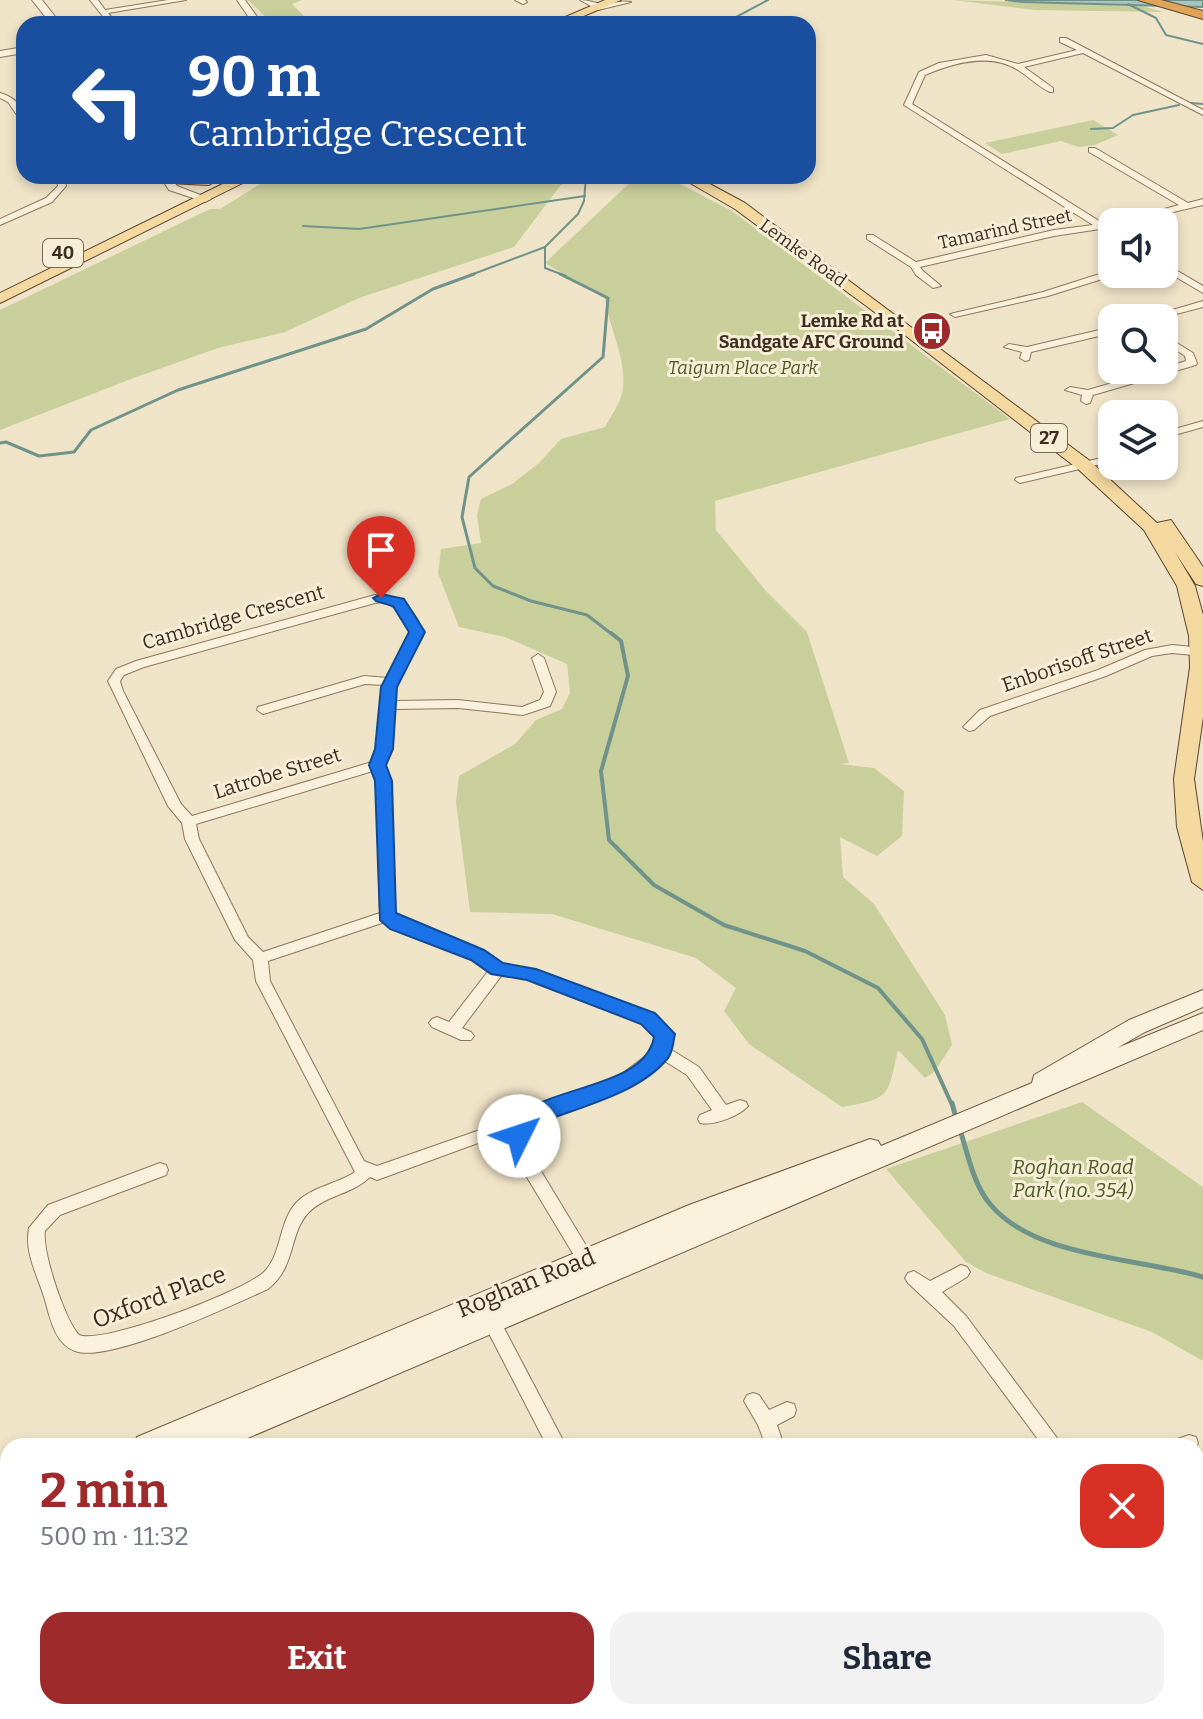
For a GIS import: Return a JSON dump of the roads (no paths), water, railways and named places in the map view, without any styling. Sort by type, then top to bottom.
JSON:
[{"type":"highway","points":[[1145,0],[1199,11]]},
{"type":"highway","points":[[1175,0],[1199,11]]},
{"type":"main road","points":[[571,16],[596,3],[621,1]]},
{"type":"main road","points":[[588,16],[621,1]]},
{"type":"main road","name":"Lemke Road","points":[[700,184],[740,206],[1090,463],[1138,513],[1169,553],[1196,614],[1202,651],[1184,779],[1188,827],[1203,882]]},
{"type":"main road","name":"Lemke Road","points":[[714,184],[782,225],[1090,463],[1166,525],[1203,580]]},
{"type":"main road","name":"40","points":[[0,283],[204,189]]},
{"type":"main road","name":"40","points":[[0,299],[204,189]]},
{"type":"main road","name":"Roghan Road","points":[[1011,1100],[1115,1037],[1203,998]]},
{"type":"main road","name":"Roghan Road","points":[[166,1438],[1011,1100],[1062,1083],[1203,1021]]},
{"type":"main road","name":"Roghan Road","points":[[216,1438],[487,1311]]},
{"type":"street","points":[[37,0],[50,16]]},
{"type":"street","points":[[94,0],[107,16]]},
{"type":"street","points":[[104,12],[182,0]]},
{"type":"street","points":[[241,0],[254,16]]},
{"type":"street","points":[[585,0],[596,3]]},
{"type":"street","points":[[1063,40],[1203,113]]},
{"type":"street","points":[[1018,66],[1084,51]]},
{"type":"street","points":[[1050,90],[1018,66],[986,57],[942,65],[922,74],[908,105],[1098,220]]},
{"type":"street","points":[[0,95],[16,107]]},
{"type":"street","points":[[1092,150],[1187,206]]},
{"type":"street","points":[[1,221],[54,197],[62,184]]},
{"type":"street","points":[[171,184],[204,189]]},
{"type":"street","points":[[1178,208],[1203,202]]},
{"type":"street","name":"Tamarind Street","points":[[915,265],[1054,233],[1098,226]]},
{"type":"street","name":"Tamarind Street","points":[[870,237],[915,265],[919,273],[936,286]]},
{"type":"street","points":[[1178,275],[1203,290]]},
{"type":"street","points":[[968,323],[951,310],[1045,294],[1098,277]]},
{"type":"street","points":[[1178,311],[1203,304]]},
{"type":"street","points":[[1009,347],[1026,354],[1098,334]]},
{"type":"street","points":[[1070,390],[1087,397],[1198,365],[1178,348]]},
{"type":"street","points":[[1178,431],[1203,424]]},
{"type":"street","points":[[1020,480],[1090,463]]},
{"type":"street","name":"Cambridge Crescent","points":[[366,1171],[355,1161],[263,981],[260,958],[242,940],[192,839],[189,822],[175,806],[117,691],[113,673],[386,598],[402,606],[417,632],[414,646],[391,682],[384,749],[378,765],[383,781],[387,916]]},
{"type":"street","name":"Enborisoff Street","points":[[969,727],[985,713],[1102,673],[1149,653],[1172,649],[1202,651]]},
{"type":"street","points":[[387,705],[443,703],[523,711],[536,708],[545,703],[550,692],[538,658]]},
{"type":"street","points":[[263,710],[364,680],[391,682]]},
{"type":"street","name":"Latrobe Street","points":[[189,822],[378,765]]},
{"type":"street","points":[[260,958],[387,916],[397,924],[477,955],[498,969],[529,974],[654,1021],[665,1034],[662,1052],[625,1080],[534,1116],[523,1125],[519,1136],[522,1154],[590,1268]]},
{"type":"street","points":[[452,1029],[498,969]]},
{"type":"street","points":[[662,1052],[693,1071],[723,1113]]},
{"type":"street","points":[[706,1119],[740,1106]]},
{"type":"street","points":[[366,1171],[385,1172],[477,1137],[519,1136]]},
{"type":"street","name":"Oxford Place","points":[[160,1170],[54,1210],[37,1228],[36,1245],[61,1324],[69,1338],[81,1346],[110,1344],[270,1279],[280,1265],[294,1222],[303,1206],[349,1186],[366,1171]]},
{"type":"street","points":[[929,1291],[961,1272]]},
{"type":"street","points":[[914,1278],[960,1321],[1048,1438]]},
{"type":"street","points":[[487,1311],[553,1438]]},
{"type":"street","points":[[753,1401],[772,1438]]},
{"type":"street","points":[[766,1421],[787,1410]]},
{"type":"water","points":[[1005,0],[1203,0],[1203,7],[1023,2]]},
{"type":"waterway","points":[[738,16],[768,0]]},
{"type":"waterway","points":[[1128,4],[1156,18],[1166,35],[1203,44]]},
{"type":"waterway","points":[[1191,103],[1203,104]]},
{"type":"waterway","points":[[1091,129],[1113,128],[1133,115],[1179,105]]},
{"type":"waterway","points":[[584,196],[585,184]]},
{"type":"waterway","points":[[303,226],[359,229],[584,196]]},
{"type":"waterway","points":[[545,247],[578,214],[584,196]]},
{"type":"waterway","points":[[468,276],[545,247]]},
{"type":"waterway","points":[[545,247],[545,268],[566,276]]},
{"type":"waterway","points":[[0,443],[6,442],[39,456],[74,452],[91,430],[178,390],[366,329],[433,289],[474,274]]},
{"type":"waterway","points":[[560,274],[608,298],[603,357],[469,477],[462,517],[475,568],[493,586],[531,601],[587,615],[613,635]]},
{"type":"waterway","points":[[611,633],[621,641],[628,676],[601,771],[609,840],[654,885],[724,925],[805,951],[878,988],[922,1039],[952,1105]]},
{"type":"waterway","points":[[952,1103],[956,1118]]},
{"type":"waterway","points":[[960,1130],[979,1187],[990,1204],[1009,1222],[1033,1236],[1060,1246],[1203,1277]]},
{"type":"place","name":"Lemke Rd at Sandgate AFC Ground","points":[[932,331]]},
{"type":"park label","name":"Taigum Place Park","points":[[743,368]]},
{"type":"park label","name":"Roghan Road Park (no. 354)","points":[[1073,1178]]}]
